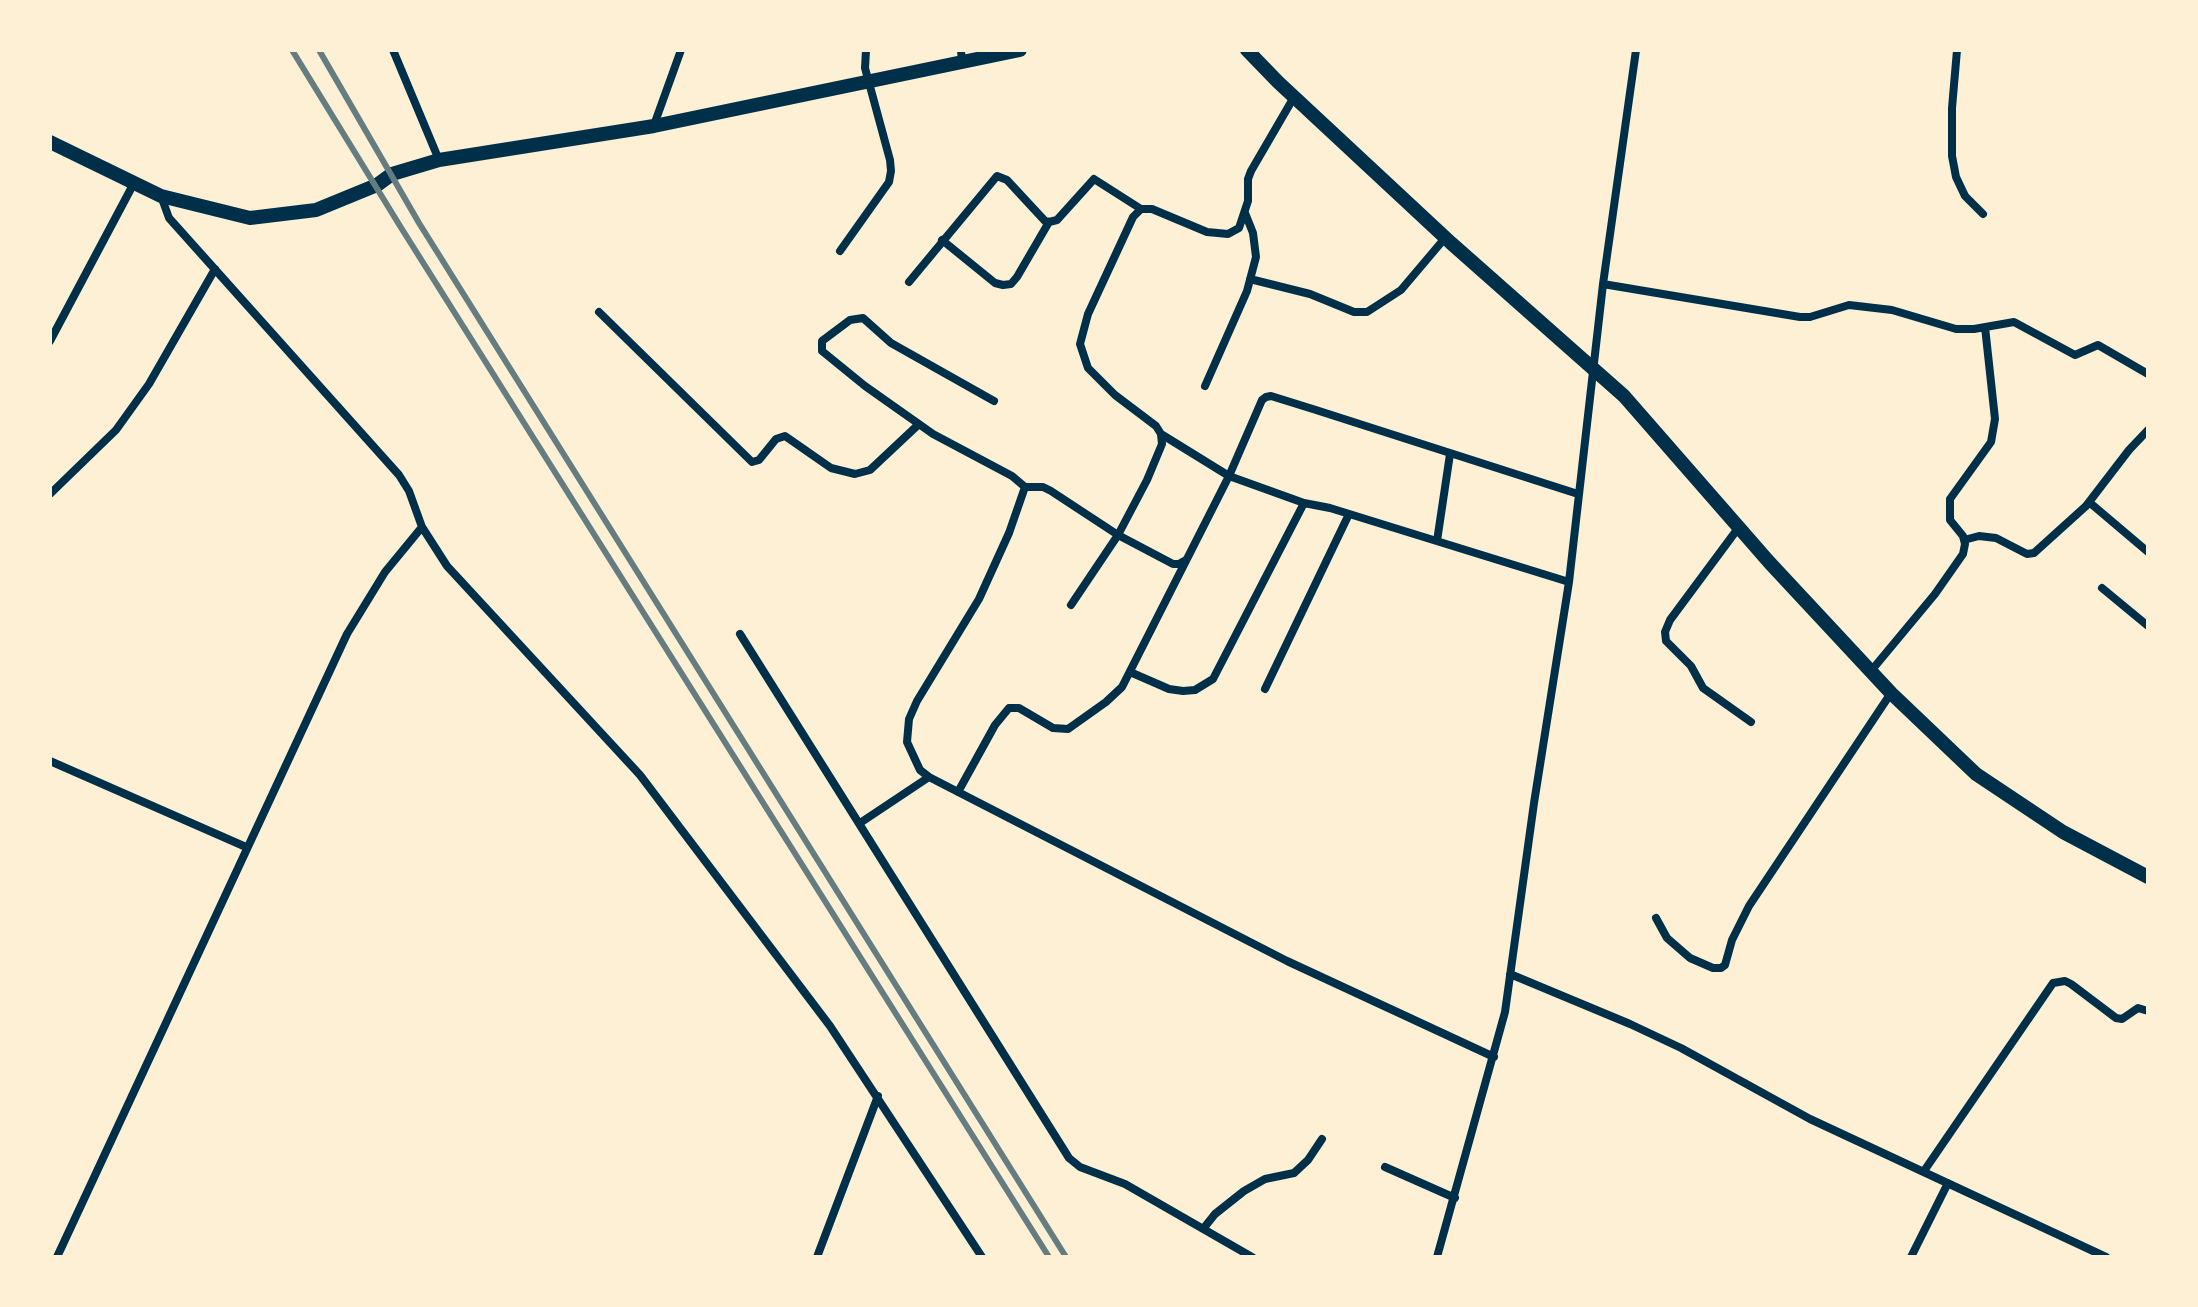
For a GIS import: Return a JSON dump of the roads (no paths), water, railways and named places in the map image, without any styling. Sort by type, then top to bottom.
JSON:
[{"type":"street","points":[[393,50],[439,160]]},
{"type":"street","points":[[654,126],[681,50]]},
{"type":"street","points":[[840,251],[889,182],[890,160],[865,68],[866,50]]},
{"type":"street","points":[[50,142],[161,196],[250,218],[316,210],[377,185],[392,174],[439,160],[654,126],[869,83],[961,56],[1020,50]]},
{"type":"street","points":[[1247,50],[1445,238],[1624,396],[1891,693],[1976,774],[2063,832],[2148,877]]},
{"type":"street","points":[[1437,1257],[1494,1057],[1510,974],[1569,582],[1603,284],[1636,50]]},
{"type":"street","points":[[1957,50],[1952,156],[1956,177],[1965,196],[1983,214]]},
{"type":"street","points":[[909,282],[997,176],[1007,180],[1045,221],[1057,220],[1094,179],[1141,209],[1152,209],[1207,232],[1228,234],[1239,228],[1245,212],[1251,171],[1294,97]]},
{"type":"street","points":[[50,341],[134,183]]},
{"type":"street","points":[[161,196],[169,218],[399,475],[409,491],[422,527],[447,566],[640,775],[830,1026],[982,1257]]},
{"type":"street","points":[[1141,209],[1133,217],[1088,314],[1080,344],[1088,368],[1098,380],[1156,426],[1161,434],[1229,476],[1304,503],[1569,582]]},
{"type":"street","points":[[1205,386],[1250,279],[1257,247],[1245,212]]},
{"type":"street","points":[[942,240],[995,283],[1011,284],[1049,222]]},
{"type":"street","points":[[1250,279],[1310,294],[1354,312],[1367,312],[1401,290],[1445,238]]},
{"type":"street","points":[[50,494],[116,430],[149,384],[215,269]]},
{"type":"street","points":[[1603,284],[1800,317],[1849,305],[1892,310],[1956,329],[2014,322],[2075,355],[2098,345],[2148,374]]},
{"type":"street","points":[[599,312],[752,462],[759,460],[776,439],[785,436],[831,468],[855,474],[870,470],[919,424]]},
{"type":"street","points":[[994,401],[891,343],[863,318],[850,320],[822,341],[822,351],[919,424],[1012,476],[1025,487],[1043,487],[1051,491],[1118,535],[1173,564],[1186,560]]},
{"type":"street","points":[[1871,671],[1935,594],[1963,554],[1964,540],[1950,520],[1948,511],[1950,499],[1991,442],[1995,419],[1985,327]]},
{"type":"street","points":[[958,792],[995,725],[1009,708],[1019,708],[1053,728],[1068,729],[1116,693],[1130,672],[1229,476],[1262,400],[1271,396],[1578,494]]},
{"type":"street","points":[[1964,540],[1979,536],[1996,538],[2027,554],[2034,553],[2057,535],[2089,502],[2148,430]]},
{"type":"street","points":[[1071,605],[1118,535],[1147,480],[1162,444],[1161,434]]},
{"type":"street","points":[[1437,541],[1450,454]]},
{"type":"street","points":[[1025,487],[1009,533],[979,599],[909,719],[907,742],[920,770],[1287,961],[1494,1057]]},
{"type":"street","points":[[2089,502],[2148,552]]},
{"type":"street","points":[[1130,672],[1169,689],[1183,691],[1195,690],[1213,679],[1304,503]]},
{"type":"street","points":[[1265,689],[1349,514]]},
{"type":"street","points":[[57,1257],[347,634],[385,572],[422,527]]},
{"type":"street","points":[[1739,527],[1670,620],[1665,632],[1666,641],[1691,666],[1703,688],[1751,722]]},
{"type":"street","points":[[2102,588],[2148,626]]},
{"type":"street","points":[[740,634],[1069,1158],[1080,1167],[1125,1184],[1252,1257]]},
{"type":"street","points":[[1656,918],[1667,938],[1690,958],[1713,968],[1725,965],[1732,940],[1749,906],[1891,693]]},
{"type":"street","points":[[50,761],[246,847]]},
{"type":"street","points":[[860,823],[929,777]]},
{"type":"street","points":[[1510,974],[1656,1036],[1810,1119],[2106,1257]]},
{"type":"street","points":[[1924,1171],[2053,983],[2065,981],[2071,984],[2116,1018],[2122,1019],[2138,1008],[2148,1011]]},
{"type":"street","points":[[817,1257],[878,1096]]},
{"type":"street","points":[[1203,1229],[1215,1214],[1244,1191],[1265,1179],[1294,1173],[1308,1160],[1322,1139]]},
{"type":"street","points":[[1385,1167],[1455,1198]]},
{"type":"street","points":[[1911,1257],[1948,1183]]},
{"type":"railway","points":[[292,50],[1049,1257]]},
{"type":"railway","points":[[319,50],[419,223],[1066,1257]]}]
